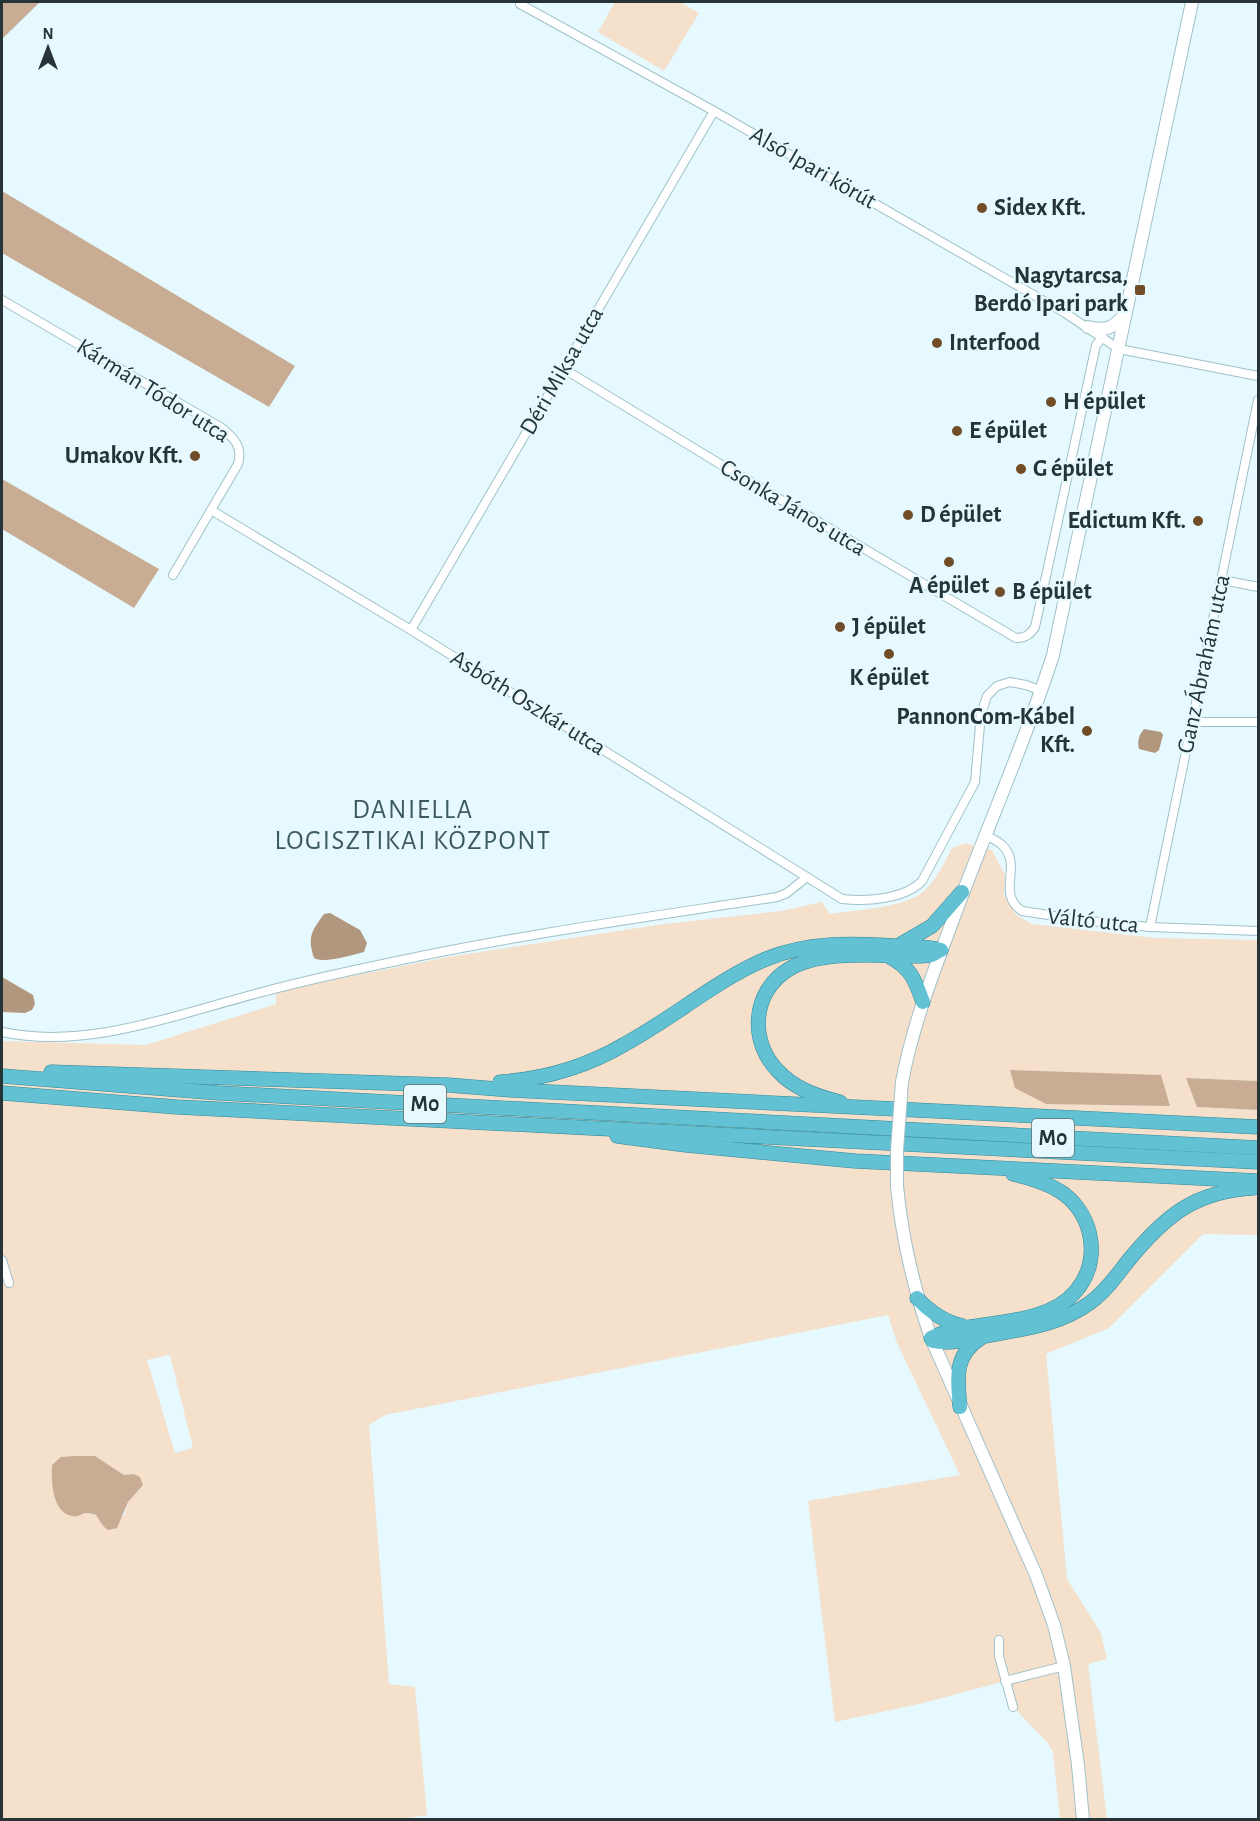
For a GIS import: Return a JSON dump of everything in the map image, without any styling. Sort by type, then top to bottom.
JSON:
[{"type":"highway","points":[[448,1085],[534,1078],[591,1062],[646,1032],[730,976],[781,953],[821,945],[892,951],[932,926],[962,892]]},
{"type":"highway","points":[[873,1108],[813,1094],[798,1088],[777,1071],[759,1040],[758,1012],[764,996],[782,974],[808,960],[927,947],[941,950]]},
{"type":"highway","points":[[892,951],[910,972],[923,1002]]},
{"type":"highway","points":[[2,1068],[85,1074],[448,1085],[1258,1127]]},
{"type":"highway","name":"M0","points":[[2,1076],[231,1094],[1258,1148]]},
{"type":"highway","name":"M0","points":[[2,1093],[177,1107],[1258,1162]]},
{"type":"highway","points":[[576,1127],[623,1137],[764,1154],[855,1161],[1258,1181]]},
{"type":"highway","points":[[932,1340],[944,1331],[1033,1315],[1065,1301],[1075,1292],[1088,1271],[1091,1257],[1090,1233],[1083,1216],[1063,1194],[1029,1177],[961,1166]]},
{"type":"highway","points":[[932,1340],[950,1342],[1039,1326],[1070,1315],[1092,1301],[1152,1232],[1180,1210],[1220,1192],[1258,1187]]},
{"type":"highway","points":[[917,1298],[936,1315],[947,1321],[971,1327]]},
{"type":"highway","points":[[960,1407],[957,1375],[963,1354],[973,1343],[989,1335]]},
{"type":"main road","points":[[1083,1820],[1064,1666],[1054,1625],[1036,1575],[960,1407],[917,1298],[904,1245],[897,1186],[897,1150],[902,1082],[912,1036],[962,892],[1042,691],[1056,644],[1191,7]]},
{"type":"main road","points":[[1088,327],[1103,330],[1111,328],[1127,312]]},
{"type":"street","name":"Alsó Ipari körút","points":[[520,4],[714,111],[1088,327],[1119,349]]},
{"type":"street","name":"Déri Miksa utca","points":[[411,630],[714,111]]},
{"type":"street","name":"Kármán Tódor utca","points":[[2,300],[213,423],[238,444],[239,459],[173,575]]},
{"type":"street","name":"Csonka János utca","points":[[564,369],[724,467],[1016,638],[1025,637],[1035,627],[1096,345],[1103,337]]},
{"type":"street","points":[[1119,349],[1258,376]]},
{"type":"street","name":"Ganz Ábrahám utca","points":[[1150,927],[1191,722],[1223,580],[1258,400]]},
{"type":"street","name":"Asbóth Oszkár utca","points":[[212,510],[411,630],[842,898],[852,900],[893,896],[911,890],[922,881],[975,782],[981,714],[987,696],[997,686],[1010,682],[1042,691]]},
{"type":"street","points":[[1223,580],[1258,587]]},
{"type":"street","points":[[1191,722],[1258,722]]},
{"type":"street","name":"Váltó utca","points":[[985,836],[1001,843],[1006,850],[1011,870],[1009,896],[1016,907],[1022,911],[1150,927],[1258,931]]},
{"type":"street","points":[[2,1032],[33,1036],[100,1034],[285,986],[411,958],[501,941],[777,897],[794,888],[807,877]]},
{"type":"street","points":[[2,1260],[4,1273],[9,1283]]},
{"type":"street","points":[[999,1640],[999,1656],[1013,1707]]},
{"type":"street","points":[[1005,1681],[1064,1666]]},
{"type":"shaded area","points":[[2,2],[40,2],[2,39]]},
{"type":"shaded area","points":[[615,2],[680,2],[699,13],[664,71],[598,32]]},
{"type":"shaded area","points":[[2,191],[295,366],[269,407],[2,253]]},
{"type":"shaded area","points":[[2,479],[159,569],[134,608],[2,529]]},
{"type":"shaded area","points":[[1144,729],[1161,732],[1163,735],[1159,750],[1155,753],[1139,749],[1139,738]]},
{"type":"shaded area","points":[[965,843],[992,850],[1005,875],[1004,895],[1016,915],[1032,924],[1155,938],[1258,940],[1258,1081],[1187,1078],[1197,1107],[1258,1110],[1258,1235],[1203,1234],[1109,1328],[1046,1354],[1067,1579],[1101,1633],[1107,1659],[1088,1664],[1107,1819],[1060,1819],[1053,1752],[1047,1742],[1013,1707],[1005,1681],[923,1703],[835,1722],[808,1501],[960,1475],[897,1343],[888,1315],[385,1415],[369,1425],[389,1684],[415,1687],[427,1815],[396,1820],[2,1820],[2,1041],[146,1045],[276,1004],[276,991],[448,957],[664,924],[781,911],[822,902],[830,914],[892,905],[916,897],[924,891],[936,876],[952,848]],"holes":[[[170,1355],[193,1448],[175,1453],[147,1360]],[[95,1456],[124,1475],[134,1474],[143,1485],[128,1502],[124,1516],[103,1526],[96,1515],[85,1513],[61,1457]]]},
{"type":"shaded area","points":[[330,913],[360,930],[367,943],[364,952],[331,960],[314,958],[311,944],[312,934],[324,914]]},
{"type":"shaded area","points":[[2,977],[33,995],[35,1004],[32,1010],[25,1013],[2,1012]]},
{"type":"shaded area","points":[[1010,1070],[1161,1075],[1170,1106],[1046,1104],[1015,1088]]},
{"type":"shaded area","points":[[1186,1078],[1258,1081],[1258,1110],[1197,1107]]},
{"type":"shaded area","points":[[95,1456],[124,1475],[134,1474],[140,1477],[143,1485],[128,1502],[117,1528],[108,1530],[96,1515],[86,1513],[74,1516],[60,1509],[54,1495],[52,1465],[61,1457]]},
{"type":"place","name":"Sidex Kft.","points":[[982,208]]},
{"type":"place","name":"Nagytarcsa, Berdó Ipari park","points":[[1140,290]]},
{"type":"place","name":"Interfood","points":[[937,343]]},
{"type":"place","name":"H épület","points":[[1051,402]]},
{"type":"place","name":"E épület","points":[[957,431]]},
{"type":"place","name":"Umakov Kft.","points":[[195,456]]},
{"type":"place","name":"G épület","points":[[1021,469]]},
{"type":"place","name":"D épület","points":[[908,515]]},
{"type":"place","name":"Edictum Kft.","points":[[1198,521]]},
{"type":"place","name":"A épület","points":[[949,562]]},
{"type":"place","name":"B épület","points":[[1000,592]]},
{"type":"place","name":"J épület","points":[[840,627]]},
{"type":"place","name":"K épület","points":[[889,654]]},
{"type":"place","name":"PannonCom-Kábel Kft.","points":[[1087,731]]},
{"type":"district","name":"DANIELLA LOGISZTIKAI KÖZPONT","points":[[413,824]]}]
